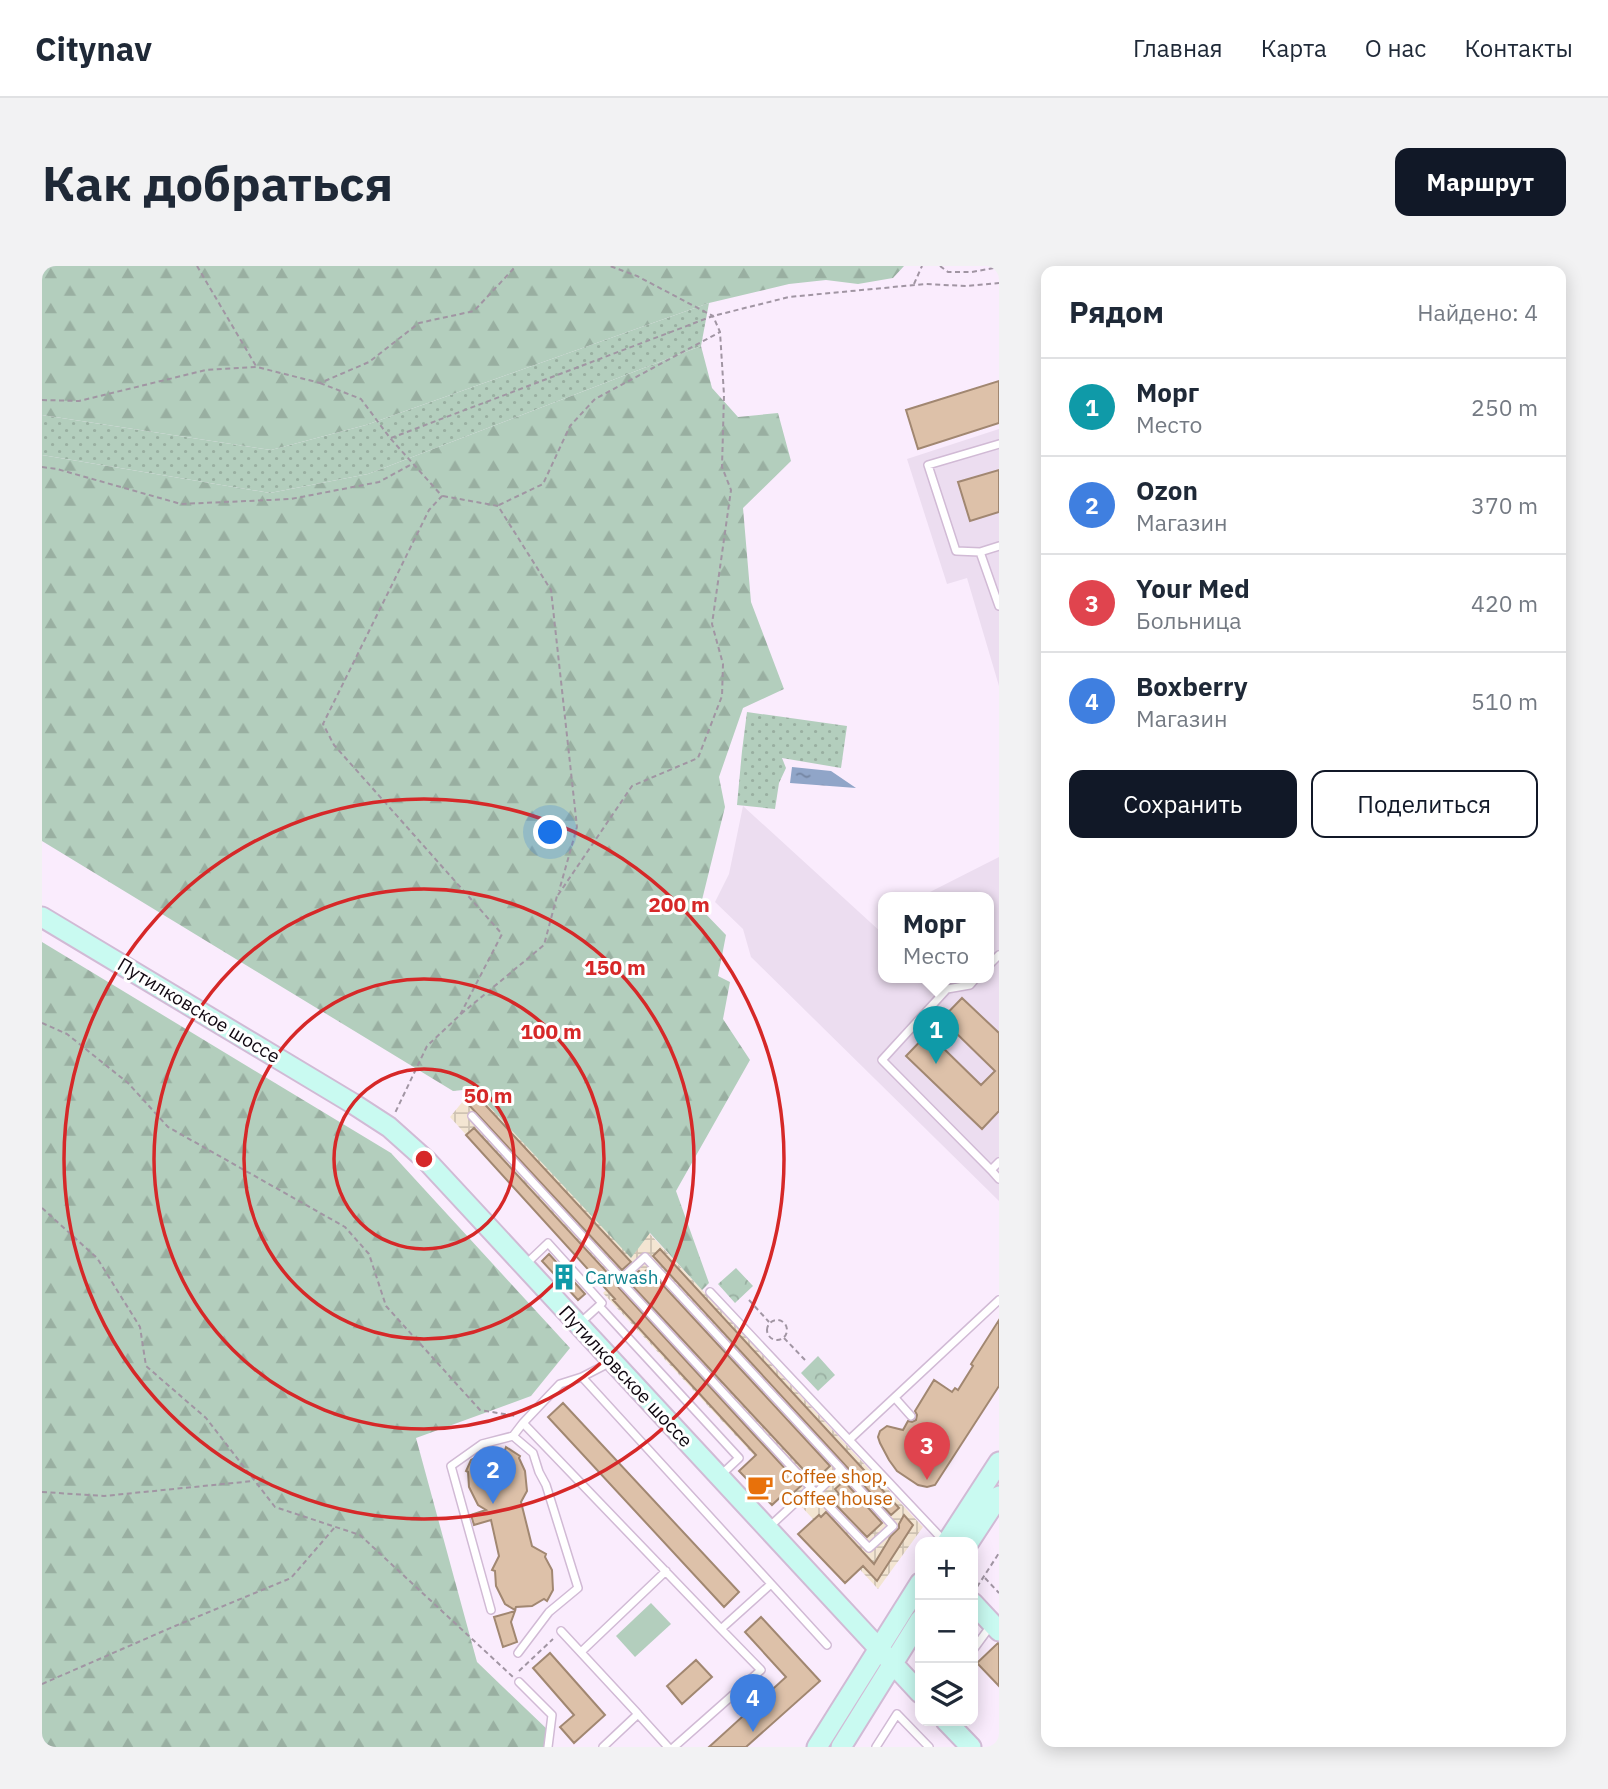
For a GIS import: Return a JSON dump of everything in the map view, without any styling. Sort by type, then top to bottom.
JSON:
[{"type":"main road","name":"Путилковское шоссе","points":[[42,917],[352,1103],[388,1127],[427,1161],[915,1688]]},
{"type":"main road","points":[[949,1537],[999,1462]]},
{"type":"main road","points":[[972,1537],[999,1496]]},
{"type":"main road","points":[[817,1747],[915,1591]]},
{"type":"main road","points":[[978,1608],[995,1627]]},
{"type":"main road","points":[[841,1747],[915,1628]]},
{"type":"main road","points":[[950,1726],[963,1745]]},
{"type":"lane","points":[[999,444],[928,466],[956,551],[980,552],[999,546]]},
{"type":"lane","points":[[980,552],[999,606]]},
{"type":"lane","points":[[972,983],[947,989],[882,1060],[999,1178]]},
{"type":"lane","points":[[472,1116],[623,1283],[869,1548],[893,1526],[645,1256],[621,1279]]},
{"type":"lane","points":[[991,1170],[999,1161]]},
{"type":"lane","points":[[524,1265],[548,1243],[602,1303],[579,1325]]},
{"type":"lane","points":[[710,1292],[941,1537]]},
{"type":"lane","points":[[849,1440],[999,1300]]},
{"type":"lane","points":[[599,1306],[739,1458],[719,1476]]},
{"type":"lane","points":[[491,1610],[451,1466],[482,1444],[513,1436],[561,1384],[582,1377],[612,1361]]},
{"type":"lane","points":[[582,1377],[827,1645]]},
{"type":"lane","points":[[894,1398],[911,1416]]},
{"type":"lane","points":[[523,1423],[761,1670],[674,1747]]},
{"type":"lane","points":[[513,1436],[533,1453],[546,1485],[578,1588],[549,1612],[519,1653]]},
{"type":"lane","points":[[768,1529],[841,1469]]},
{"type":"lane","points":[[581,1652],[666,1571]]},
{"type":"lane","points":[[721,1629],[771,1584]]},
{"type":"lane","points":[[978,1645],[995,1627]]},
{"type":"lane","points":[[561,1631],[668,1747]]},
{"type":"lane","points":[[516,1680],[552,1715],[548,1747]]},
{"type":"lane","points":[[877,1747],[897,1713],[929,1747]]},
{"type":"lane","points":[[603,1747],[638,1714]]},
{"type":"path","points":[[197,266],[257,367]]},
{"type":"path","points":[[320,383],[369,362],[418,323],[474,311],[516,266]]},
{"type":"path","points":[[558,895],[632,786],[698,758],[722,696],[723,664],[712,624],[732,491],[722,467],[724,395],[720,331],[713,316],[678,296],[610,266]]},
{"type":"path","points":[[619,269],[623,266]]},
{"type":"path","points":[[913,285],[922,266]]},
{"type":"path","points":[[940,266],[948,272],[972,272],[999,267]]},
{"type":"path","points":[[390,438],[713,316],[789,297],[925,284],[967,286],[999,283]]},
{"type":"path","points":[[42,400],[79,401],[206,370],[257,367],[320,383],[361,399],[390,438],[442,496],[498,506],[542,484],[570,426],[595,399],[720,331]]},
{"type":"path","points":[[42,467],[181,504],[291,499],[379,482],[413,463]]},
{"type":"path","points":[[442,496],[429,510],[323,724],[334,745],[502,934],[460,1015]]},
{"type":"path","points":[[388,1127],[427,1046],[544,945],[576,827],[551,590],[498,506]]},
{"type":"path","points":[[42,1023],[67,1034],[128,1083],[168,1127],[345,1227],[369,1254],[386,1306],[480,1410],[515,1415],[523,1423]]},
{"type":"path","points":[[42,1208],[97,1258],[140,1328],[146,1366],[206,1418],[275,1507],[360,1535],[516,1680],[561,1631]]},
{"type":"path","points":[[749,1300],[770,1323]]},
{"type":"path","points":[[778,1320],[784,1323],[787,1331],[784,1337],[776,1340],[769,1336],[767,1329],[770,1323],[778,1320]]},
{"type":"path","points":[[784,1337],[805,1360]]},
{"type":"path","points":[[42,1492],[104,1496],[254,1480]]},
{"type":"path","points":[[42,1685],[292,1577],[335,1527]]},
{"type":"path","points":[[978,1586],[999,1553]]},
{"type":"path","points":[[984,1577],[999,1594]]},
{"type":"shaded area","points":[[999,429],[999,686],[967,578],[947,584],[907,459]]},
{"type":"shaded area","points":[[743,806],[878,929],[878,983],[994,983],[994,892],[930,892],[999,857],[999,1201],[751,957],[743,929],[715,902],[729,874]]},
{"type":"shaded area","points":[[473,1089],[631,1257],[649,1233],[923,1527],[878,1589],[603,1293],[606,1290],[450,1117]]},
{"type":"green space","points":[[42,266],[904,266],[893,278],[858,284],[826,280],[789,284],[709,303],[366,425],[271,450],[42,415]]},
{"type":"green space","points":[[709,303],[701,346],[368,474],[270,493],[42,455],[42,415],[271,450],[366,425]]},
{"type":"green space","points":[[701,346],[712,388],[738,417],[778,413],[791,461],[743,508],[751,602],[784,689],[743,708],[719,777],[725,807],[700,908],[726,935],[718,976],[730,982],[723,1019],[750,1060],[676,1191],[709,1283],[702,1290],[650,1233],[631,1258],[473,1089],[453,1091],[42,841],[42,455],[270,493],[368,474]]},
{"type":"green space","points":[[747,712],[847,726],[841,768],[782,758],[786,768],[779,783],[775,809],[737,805]]},
{"type":"green space","points":[[42,942],[391,1153],[570,1348],[531,1396],[416,1438],[477,1662],[549,1731],[544,1747],[42,1747]]},
{"type":"green space","points":[[736,1268],[753,1286],[735,1303],[718,1284]]},
{"type":"green space","points":[[818,1356],[835,1375],[818,1391],[801,1373]]},
{"type":"green space","points":[[651,1603],[671,1624],[635,1657],[616,1636]]},
{"type":"water","points":[[792,767],[831,771],[856,788],[790,783]]},
{"type":"building","points":[[999,381],[999,423],[918,449],[906,410]]},
{"type":"building","points":[[999,470],[999,512],[970,521],[958,482]]},
{"type":"building","points":[[962,998],[999,1033],[999,1111],[982,1129],[906,1056]],"holes":[[[953,1030],[995,1071],[981,1085],[939,1044]]]},
{"type":"building","points":[[477,1096],[631,1262],[622,1270],[468,1104]]},
{"type":"building","points":[[474,1128],[801,1486],[792,1494],[788,1490],[772,1505],[739,1471],[756,1455],[466,1135]]},
{"type":"building","points":[[660,1249],[899,1508],[891,1515],[653,1256]]},
{"type":"building","name":"Carwash","points":[[549,1254],[585,1294],[578,1300],[542,1261]]},
{"type":"building","points":[[648,1269],[830,1466],[814,1481],[628,1281],[639,1271],[642,1274]]},
{"type":"building","points":[[999,1320],[999,1386],[935,1485],[918,1485],[897,1471],[889,1460],[878,1437],[880,1431],[887,1426],[903,1430],[908,1421],[916,1420],[915,1411],[934,1380],[952,1392],[955,1388],[958,1390]]},
{"type":"building","points":[[563,1403],[739,1592],[724,1607],[548,1417]]},
{"type":"building","points":[[506,1447],[520,1456],[525,1471],[527,1491],[521,1502],[532,1546],[546,1554],[552,1570],[553,1590],[547,1601],[544,1599],[532,1606],[516,1607],[515,1610],[505,1604],[496,1586],[495,1571],[492,1570],[499,1556],[491,1520],[474,1525],[471,1515],[486,1510],[478,1505],[469,1487],[466,1471],[471,1460],[489,1451],[505,1450]]},
{"type":"building","points":[[844,1481],[882,1523],[867,1537],[835,1504],[833,1499],[839,1494],[835,1489]]},
{"type":"building","points":[[826,1512],[874,1564],[899,1528],[904,1515],[913,1525],[877,1581],[863,1566],[845,1583],[798,1534]]},
{"type":"building","points":[[515,1611],[511,1622],[517,1642],[503,1647],[494,1617]]},
{"type":"building","points":[[761,1617],[820,1681],[746,1747],[709,1747],[786,1677],[745,1632]]},
{"type":"building","points":[[999,1643],[999,1686],[978,1664]]},
{"type":"building","points":[[550,1653],[605,1715],[574,1743],[560,1727],[574,1715],[533,1668]]},
{"type":"building","points":[[696,1660],[712,1677],[682,1704],[667,1686]]},
{"type":"place","name":"Морг","points":[[936,1064]]},
{"type":"place","name":"Carwash","points":[[564,1277]]},
{"type":"place","name":"Your Med","points":[[927,1480]]},
{"type":"place","name":"Coffee shop, Coffee house","points":[[760,1487]]},
{"type":"place","name":"Ozon","points":[[493,1504]]},
{"type":"place","name":"Boxberry","points":[[753,1732]]}]
